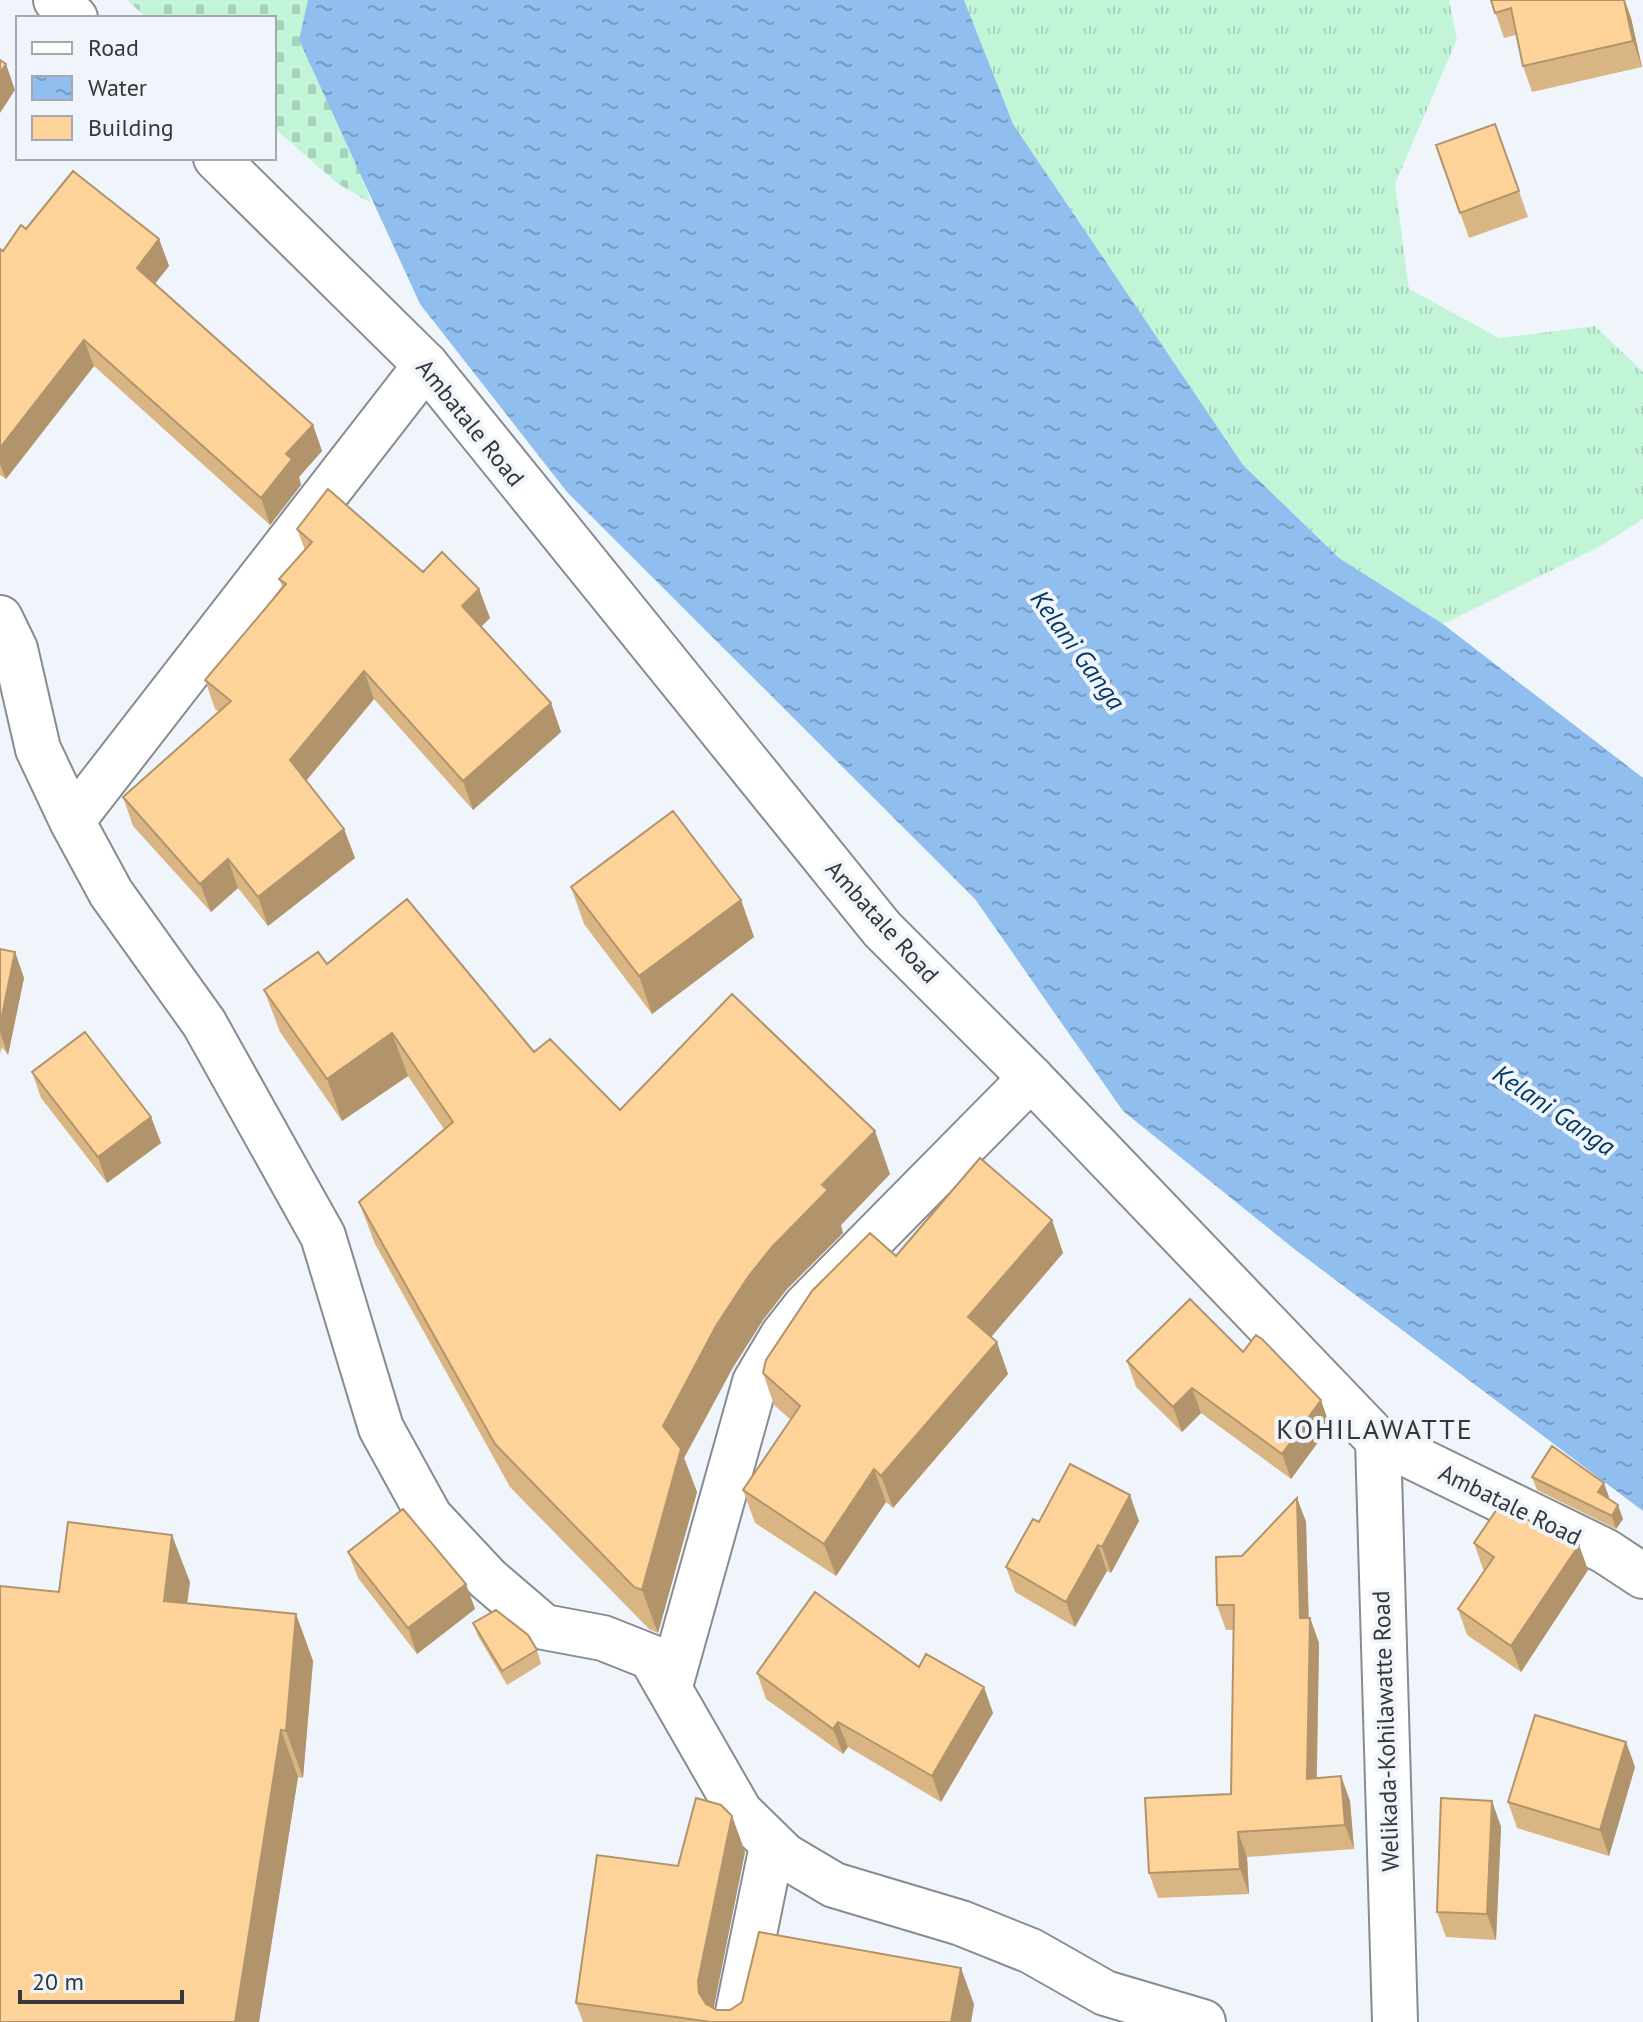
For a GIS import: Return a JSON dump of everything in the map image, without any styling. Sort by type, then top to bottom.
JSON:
[{"type":"street","points":[[56,0],[73,16]]},
{"type":"street","name":"Ambatale Road","points":[[218,160],[426,365],[882,929],[1031,1078],[1378,1440],[1605,1551],[1643,1576]]},
{"type":"street","points":[[72,821],[426,365]]},
{"type":"street","points":[[0,618],[15,649],[38,749],[72,821],[111,893],[204,1023],[323,1236],[381,1428],[430,1517],[488,1579],[544,1627],[603,1638],[651,1657],[740,1812],[772,1846],[834,1885],[961,1923],[1031,1951],[1105,1993],[1203,2022]]},
{"type":"street","points":[[670,1686],[755,1382],[783,1335],[805,1307],[1031,1078]]},
{"type":"street","name":"Welikada-Kohilawatte Road","points":[[1378,1440],[1395,2022]]},
{"type":"street","points":[[736,2022],[772,1846]]},
{"type":"green space","points":[[127,0],[326,0],[320,32],[371,203],[337,183],[276,130],[276,16],[145,16]]},
{"type":"green space","points":[[964,0],[1449,0],[1457,39],[1395,184],[1409,289],[1499,338],[1595,326],[1643,372],[1643,519],[1599,547],[1443,624],[1339,558],[1243,465],[1013,124]]},
{"type":"water","name":"Kelani Ganga","points":[[308,0],[964,0],[1013,124],[1243,465],[1339,558],[1443,624],[1643,778],[1643,1511],[1293,1248],[1123,1111],[975,899],[567,492],[420,304],[299,40]]},
{"type":"building","points":[[1491,0],[1624,0],[1633,41],[1523,66],[1511,8],[1495,13]]},
{"type":"building","points":[[1495,124],[1519,191],[1460,213],[1436,145]]},
{"type":"building","points":[[73,171],[159,239],[137,268],[313,425],[286,454],[292,459],[261,498],[84,340],[0,448],[0,249],[3,251],[21,225],[26,229]]},
{"type":"building","points":[[328,489],[423,572],[442,552],[479,589],[462,606],[551,703],[463,781],[364,671],[290,760],[344,829],[258,897],[228,859],[200,884],[123,797],[231,701],[205,680],[286,584],[279,579],[312,542],[297,529]]},
{"type":"building","points":[[673,811],[741,900],[639,976],[571,887]]},
{"type":"building","points":[[407,899],[534,1052],[550,1039],[620,1110],[732,994],[875,1131],[822,1185],[828,1190],[772,1247],[748,1277],[716,1326],[663,1426],[681,1449],[642,1590],[634,1587],[495,1444],[359,1202],[453,1122],[392,1033],[327,1079],[264,990],[318,952],[327,964]]},
{"type":"building","points":[[0,949],[15,952],[0,1025]]},
{"type":"building","points":[[85,1032],[151,1117],[98,1157],[32,1072]]},
{"type":"building","points":[[980,1158],[1052,1220],[968,1317],[997,1342],[881,1476],[874,1469],[824,1544],[743,1490],[800,1406],[763,1373],[766,1360],[812,1291],[870,1233],[896,1256]]},
{"type":"building","points":[[1190,1299],[1243,1352],[1256,1335],[1262,1339],[1321,1400],[1282,1454],[1192,1388],[1173,1407],[1127,1361]]},
{"type":"building","points":[[1552,1446],[1604,1483],[1598,1492],[1618,1505],[1612,1516],[1532,1477]]},
{"type":"building","points":[[1070,1464],[1130,1495],[1102,1547],[1098,1545],[1066,1602],[1006,1567],[1033,1519],[1039,1522]]},
{"type":"building","points":[[1297,1498],[1300,1618],[1310,1618],[1307,1779],[1341,1776],[1345,1825],[1238,1832],[1240,1869],[1149,1873],[1145,1798],[1231,1794],[1234,1605],[1217,1605],[1216,1557],[1242,1556]]},
{"type":"building","points":[[1499,1506],[1579,1545],[1511,1646],[1458,1609],[1494,1557],[1474,1543]]},
{"type":"building","points":[[403,1509],[466,1584],[408,1628],[348,1552]]},
{"type":"building","points":[[68,1522],[172,1535],[164,1601],[296,1614],[286,1731],[281,1730],[235,2022],[0,2022],[0,1586],[59,1592]]},
{"type":"building","points":[[815,1592],[919,1667],[926,1654],[984,1687],[932,1776],[838,1722],[833,1729],[757,1673]]},
{"type":"building","points":[[496,1610],[528,1635],[537,1650],[502,1671],[473,1623]]},
{"type":"building","points":[[1535,1715],[1626,1742],[1600,1830],[1508,1802]]},
{"type":"building","points":[[696,1798],[721,1805],[732,1816],[698,1981],[699,1993],[706,2004],[717,2010],[730,2010],[742,2002],[759,1932],[961,1968],[951,2022],[711,2022],[576,2003],[597,1855],[678,1866]]},
{"type":"building","points":[[1441,1798],[1492,1801],[1487,1914],[1437,1912]]},
{"type":"district","name":"KOHILAWATTE","points":[[1375,1429]]}]
